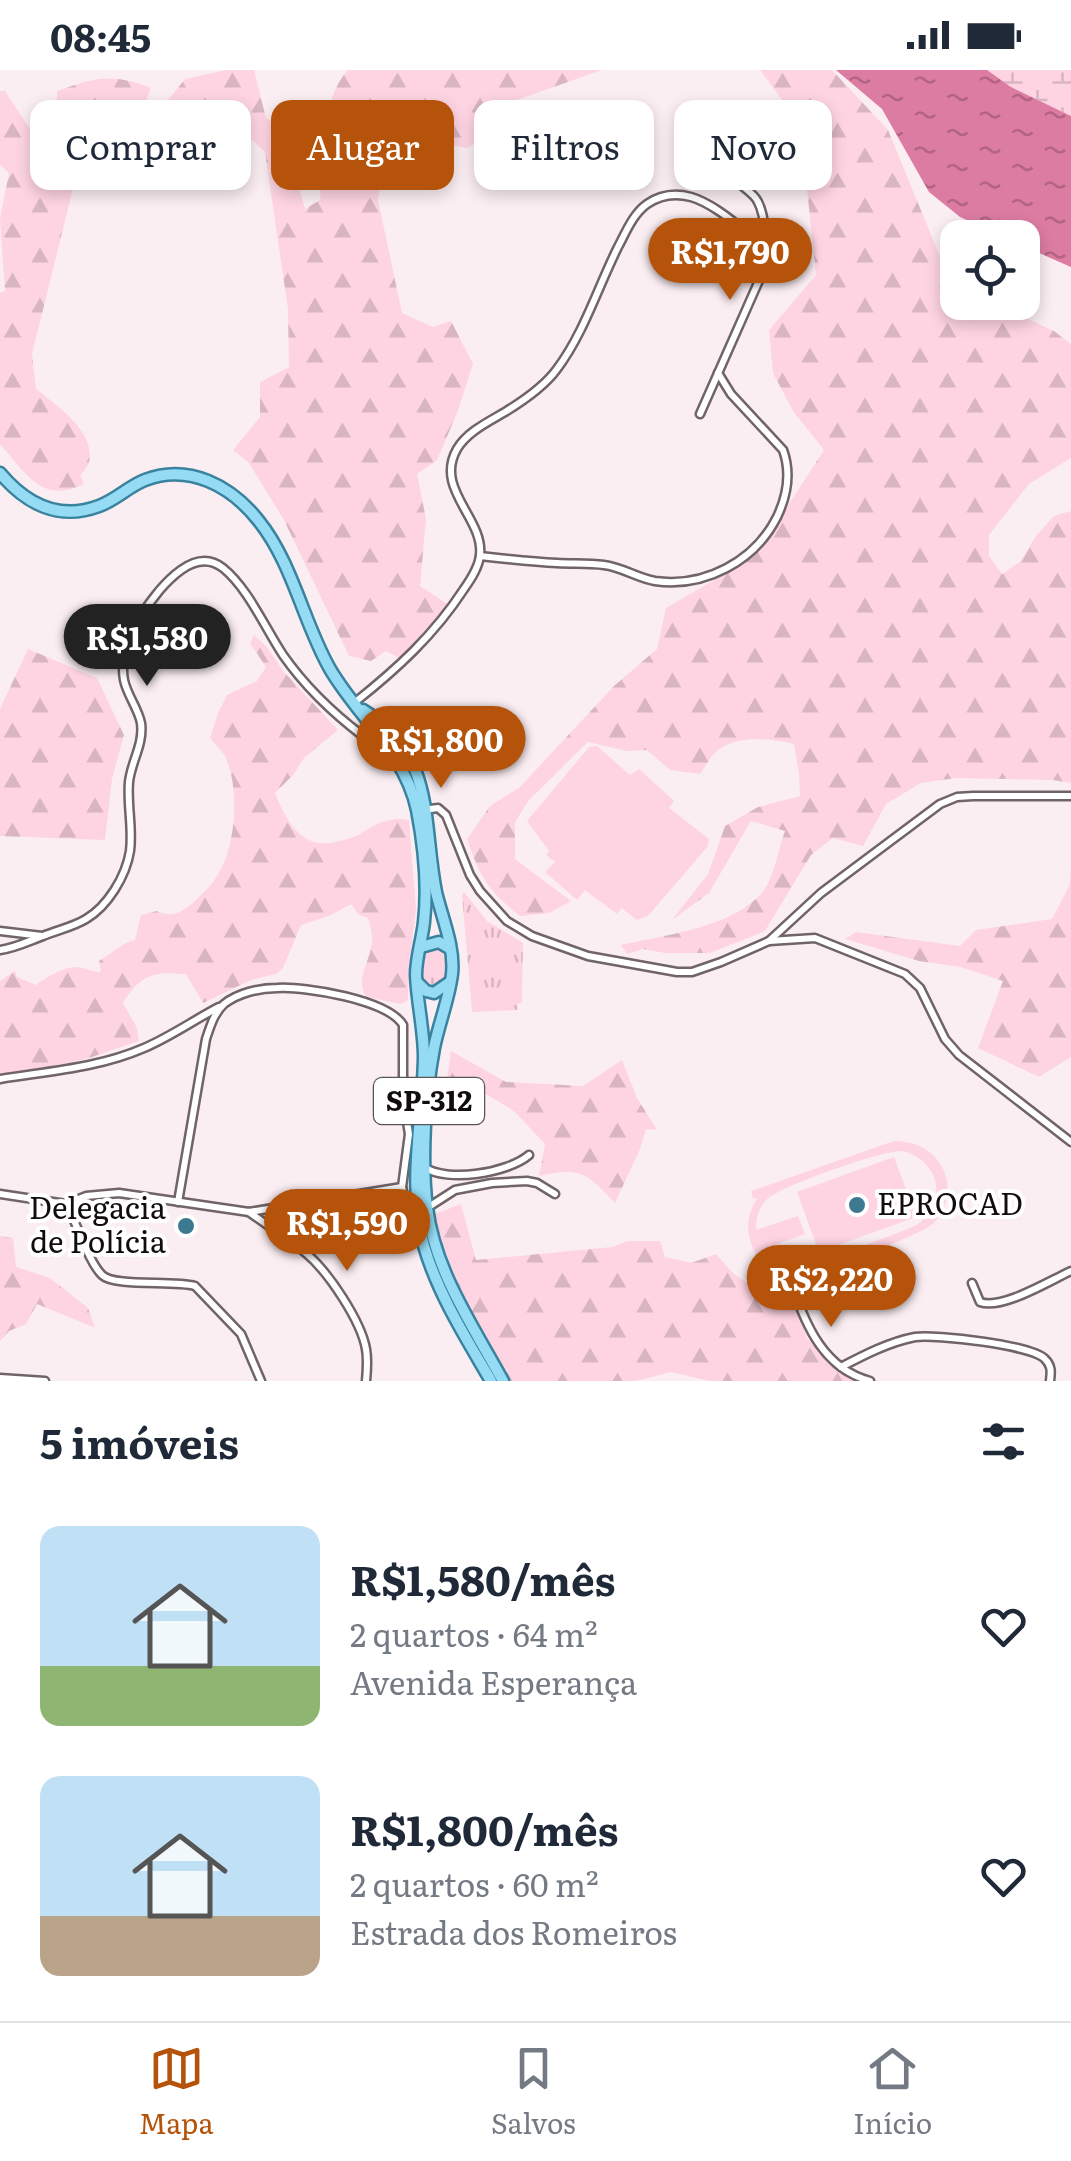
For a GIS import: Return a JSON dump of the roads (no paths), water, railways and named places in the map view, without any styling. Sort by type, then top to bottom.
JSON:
[{"type":"main road","name":"SP-312","points":[[0,473],[26,499],[54,511],[71,512],[102,505],[149,478],[180,475],[220,484],[238,498],[271,538],[320,650],[394,754],[423,816],[452,973],[432,1064],[424,1167],[430,1232],[439,1260],[503,1381]]},
{"type":"main road","name":"SP-312","points":[[356,704],[394,734],[419,780],[426,904],[416,972],[424,1048],[417,1194],[424,1246],[437,1282],[491,1381]]},
{"type":"main road","points":[[421,947],[439,942],[449,948]]},
{"type":"main road","points":[[417,982],[434,993],[450,982]]},
{"type":"street","points":[[700,414],[763,275],[766,247],[759,204],[747,190]]},
{"type":"street","points":[[356,704],[410,657],[444,619],[472,578],[480,556],[478,534],[452,482],[457,449],[473,432],[541,386],[560,366],[627,230],[642,208],[663,196],[692,197],[766,247]]},
{"type":"street","points":[[480,556],[600,564],[674,582],[715,574],[754,550],[770,531],[782,507],[788,472],[786,460],[782,450],[731,394],[718,373]]},
{"type":"street","points":[[0,950],[88,918],[109,895],[124,869],[130,842],[128,786],[141,731],[124,679],[125,659],[130,640],[155,596],[182,570],[200,560],[221,566],[235,579],[284,656],[337,714],[365,738],[412,763]]},
{"type":"street","points":[[770,941],[821,893],[940,804],[973,796],[1071,796]]},
{"type":"street","points":[[423,816],[438,808],[446,816],[480,891],[507,921],[548,943],[602,959],[692,972],[770,941],[816,938],[904,974],[920,988],[958,1056],[1071,1142]]},
{"type":"street","points":[[0,931],[43,936]]},
{"type":"street","points":[[0,1079],[53,1073],[114,1059],[159,1042],[240,996],[278,988],[365,1001],[400,1019],[403,1025],[403,1106],[409,1134],[402,1187],[412,1226],[424,1246]]},
{"type":"street","points":[[178,1202],[206,1039],[222,1006]]},
{"type":"street","points":[[409,1134],[419,1124]]},
{"type":"street","points":[[435,1175],[504,1169],[530,1156]]},
{"type":"street","points":[[424,1167],[442,1187],[437,1200]]},
{"type":"street","points":[[427,1208],[466,1187],[527,1181],[555,1194]]},
{"type":"street","points":[[0,1194],[66,1204],[86,1196],[118,1193],[249,1212],[402,1187]]},
{"type":"street","points":[[66,1204],[103,1277],[195,1286],[241,1334],[261,1381]]},
{"type":"street","points":[[249,1212],[309,1255],[322,1269],[365,1342],[366,1381]]},
{"type":"street","points":[[972,1283],[980,1302],[989,1305],[1071,1270]]},
{"type":"street","points":[[793,1287],[808,1330],[841,1367],[870,1381]]},
{"type":"street","points":[[841,1367],[908,1338],[938,1336],[1030,1350],[1050,1366],[1050,1381]]},
{"type":"street","points":[[2,1379],[44,1381]]},
{"type":"water","points":[[836,70],[987,70],[1011,87],[1071,116],[1071,267],[1040,253],[1040,220],[967,220],[929,192],[882,109]]},
{"type":"place","name":"EPROCAD","points":[[857,1205]]},
{"type":"place","name":"Delegacia de Polícia","points":[[186,1226]]}]
